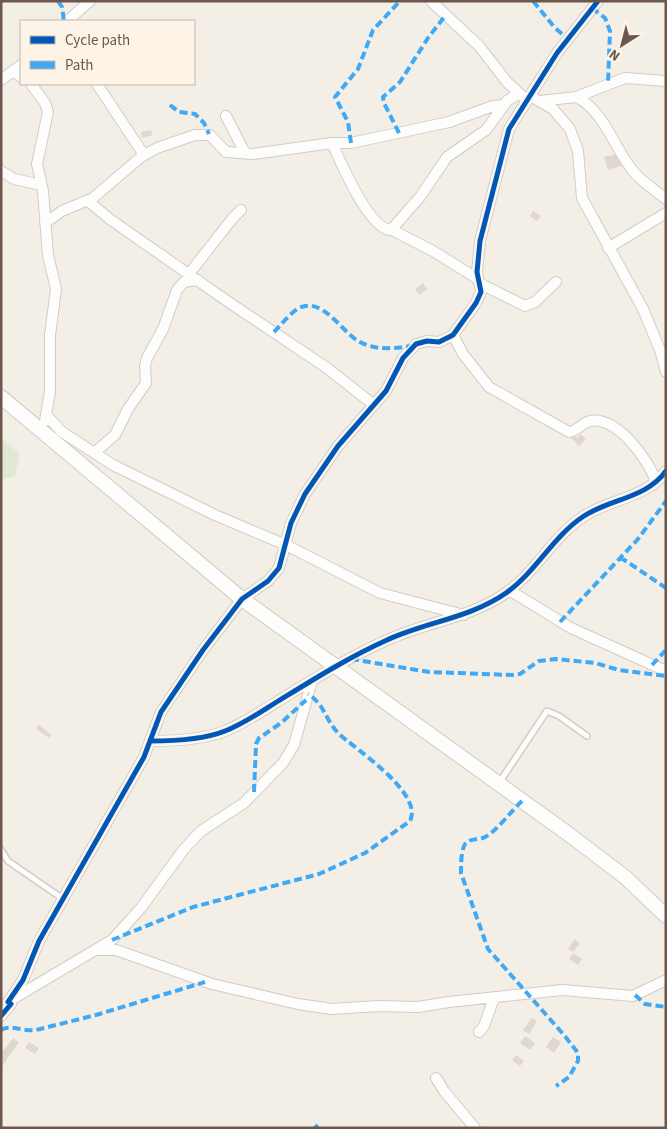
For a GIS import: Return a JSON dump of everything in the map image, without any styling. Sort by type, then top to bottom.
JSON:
[{"type":"main road","points":[[1,397],[242,599],[625,877],[666,916]]},
{"type":"street","points":[[69,20],[90,1]]},
{"type":"street","points":[[432,1],[479,46],[507,82],[529,98],[553,108],[570,129],[578,151],[582,198],[643,309],[660,350],[666,372]]},
{"type":"street","points":[[8,1002],[23,980],[39,941],[144,757],[156,723],[167,702],[203,650],[242,599],[272,578],[281,565],[291,523],[305,494],[338,446],[386,391],[403,358],[413,346],[421,342],[439,342],[453,335],[479,298],[477,272],[480,241],[504,144],[515,116],[529,98],[571,33],[598,1]]},
{"type":"street","points":[[1,80],[18,71]]},
{"type":"street","points":[[45,224],[62,211],[88,201],[144,155],[166,144],[203,133],[210,135],[223,150],[253,154],[362,142],[449,122],[493,106],[529,98],[576,97],[625,78],[666,82]]},
{"type":"street","points":[[32,85],[45,103],[48,112],[38,154],[48,255],[56,296],[51,324],[51,373],[43,431]]},
{"type":"street","points":[[98,85],[144,155]]},
{"type":"street","points":[[576,97],[587,104],[600,118],[632,170],[666,199]]},
{"type":"street","points":[[392,230],[420,197],[443,162],[486,130],[504,105]]},
{"type":"street","points":[[226,116],[246,153]]},
{"type":"street","points":[[332,144],[350,180],[369,212],[381,227],[392,230],[433,251],[479,281],[525,306],[535,302],[556,282]]},
{"type":"street","points":[[1,172],[14,179],[41,185]]},
{"type":"street","points":[[88,201],[111,220],[327,368],[374,405]]},
{"type":"street","points":[[189,274],[241,210]]},
{"type":"street","points":[[608,248],[666,212]]},
{"type":"street","points":[[94,453],[115,435],[128,409],[146,383],[145,366],[147,358],[162,329],[177,290],[184,282],[198,280]]},
{"type":"street","points":[[453,335],[463,354],[491,388],[567,431],[572,432],[591,421],[608,423],[638,451],[650,467],[656,482]]},
{"type":"street","points":[[46,415],[62,432],[129,474],[215,516],[286,545],[380,593],[464,615]]},
{"type":"street","points":[[150,741],[194,738],[225,732],[388,639],[464,615],[509,590],[525,577],[573,524],[592,511],[649,488],[666,472]]},
{"type":"street","points":[[509,590],[587,636],[666,671]]},
{"type":"street","points":[[8,1002],[112,940],[130,921],[184,849],[201,831],[244,803],[286,759],[294,746],[312,681]]},
{"type":"street","points":[[95,950],[116,950],[162,964],[205,982],[319,1008],[418,1007],[562,990],[633,996],[666,980]]},
{"type":"street","points":[[479,1032],[484,1026],[494,998]]},
{"type":"street","points":[[1,1016],[11,1004],[8,1002]]},
{"type":"street","points":[[436,1078],[440,1086],[476,1128]]},
{"type":"lane","points":[[498,784],[512,766],[547,711],[559,716],[587,736]]},
{"type":"lane","points":[[1,850],[8,862],[63,899]]},
{"type":"green space","points":[[1,438],[20,454],[15,476],[1,480]]},
{"type":"building","points":[[151,130],[153,135],[142,138],[141,132]]},
{"type":"building","points":[[618,154],[621,166],[608,170],[604,157]]},
{"type":"building","points":[[533,211],[541,216],[537,221],[530,216]]},
{"type":"building","points":[[423,283],[427,289],[419,295],[415,289]]},
{"type":"building","points":[[581,434],[586,439],[579,446],[571,438],[574,435],[577,438]]},
{"type":"building","points":[[39,725],[52,735],[49,738],[36,729]]},
{"type":"building","points":[[575,939],[580,943],[573,952],[568,949]]},
{"type":"building","points":[[573,953],[582,959],[578,965],[569,959]]},
{"type":"building","points":[[532,1018],[537,1021],[529,1034],[523,1030]]},
{"type":"building","points":[[525,1036],[535,1043],[530,1050],[520,1043]]},
{"type":"building","points":[[553,1037],[561,1042],[554,1053],[546,1047]]},
{"type":"building","points":[[13,1038],[19,1042],[1,1068],[1,1054]]},
{"type":"building","points":[[29,1042],[39,1048],[35,1054],[25,1048]]},
{"type":"building","points":[[516,1055],[524,1061],[520,1066],[512,1060]]},
{"type":"marked path","points":[[58,1],[62,7],[64,20]]},
{"type":"marked path","points":[[351,143],[348,122],[335,97],[358,69],[373,30],[400,1]]},
{"type":"marked path","points":[[533,1],[555,28],[567,38]]},
{"type":"marked path","points":[[592,8],[605,18],[610,31],[608,84]]},
{"type":"marked path","points":[[399,133],[384,103],[383,97],[400,82],[428,38],[445,16]]},
{"type":"marked path","points":[[170,105],[179,112],[195,114],[204,123],[209,134]]},
{"type":"marked path","points":[[274,332],[296,310],[308,306],[324,311],[353,337],[366,345],[386,348],[413,346]]},
{"type":"marked path","points":[[560,622],[638,539],[666,501]]},
{"type":"marked path","points":[[620,557],[666,588]]},
{"type":"marked path","points":[[652,665],[666,650]]},
{"type":"marked path","points":[[351,659],[429,672],[512,675],[520,674],[539,661],[556,659],[595,663],[619,670],[666,676]]},
{"type":"marked path","points":[[112,940],[193,907],[319,874],[365,853],[410,821],[412,810],[407,798],[398,785],[386,772],[338,733],[330,723],[322,707],[308,694]]},
{"type":"marked path","points":[[254,792],[256,744],[259,738],[281,723],[306,700]]},
{"type":"marked path","points":[[522,801],[490,834],[466,843],[462,852],[461,873],[488,949],[578,1053],[578,1061],[569,1077],[556,1086]]},
{"type":"marked path","points":[[1,1030],[5,1028],[36,1030],[96,1015],[205,982]]},
{"type":"marked path","points":[[635,995],[645,1004],[666,1007]]},
{"type":"marked path","points":[[315,1125],[318,1128]]},
{"type":"cycle path","points":[[150,741],[161,712],[203,650],[242,599],[268,581],[279,568],[291,523],[305,494],[338,446],[386,391],[403,358],[416,344],[427,341],[439,342],[453,335],[476,303],[481,292],[477,272],[480,241],[509,129],[557,53],[598,1]]},
{"type":"cycle path","points":[[1,1016],[11,1004],[8,1002],[23,980],[39,941],[144,757],[150,741],[198,738],[225,731],[245,722],[330,670],[372,647],[402,634],[463,614],[492,601],[517,584],[573,524],[594,510],[639,493],[658,480],[666,471]]}]
